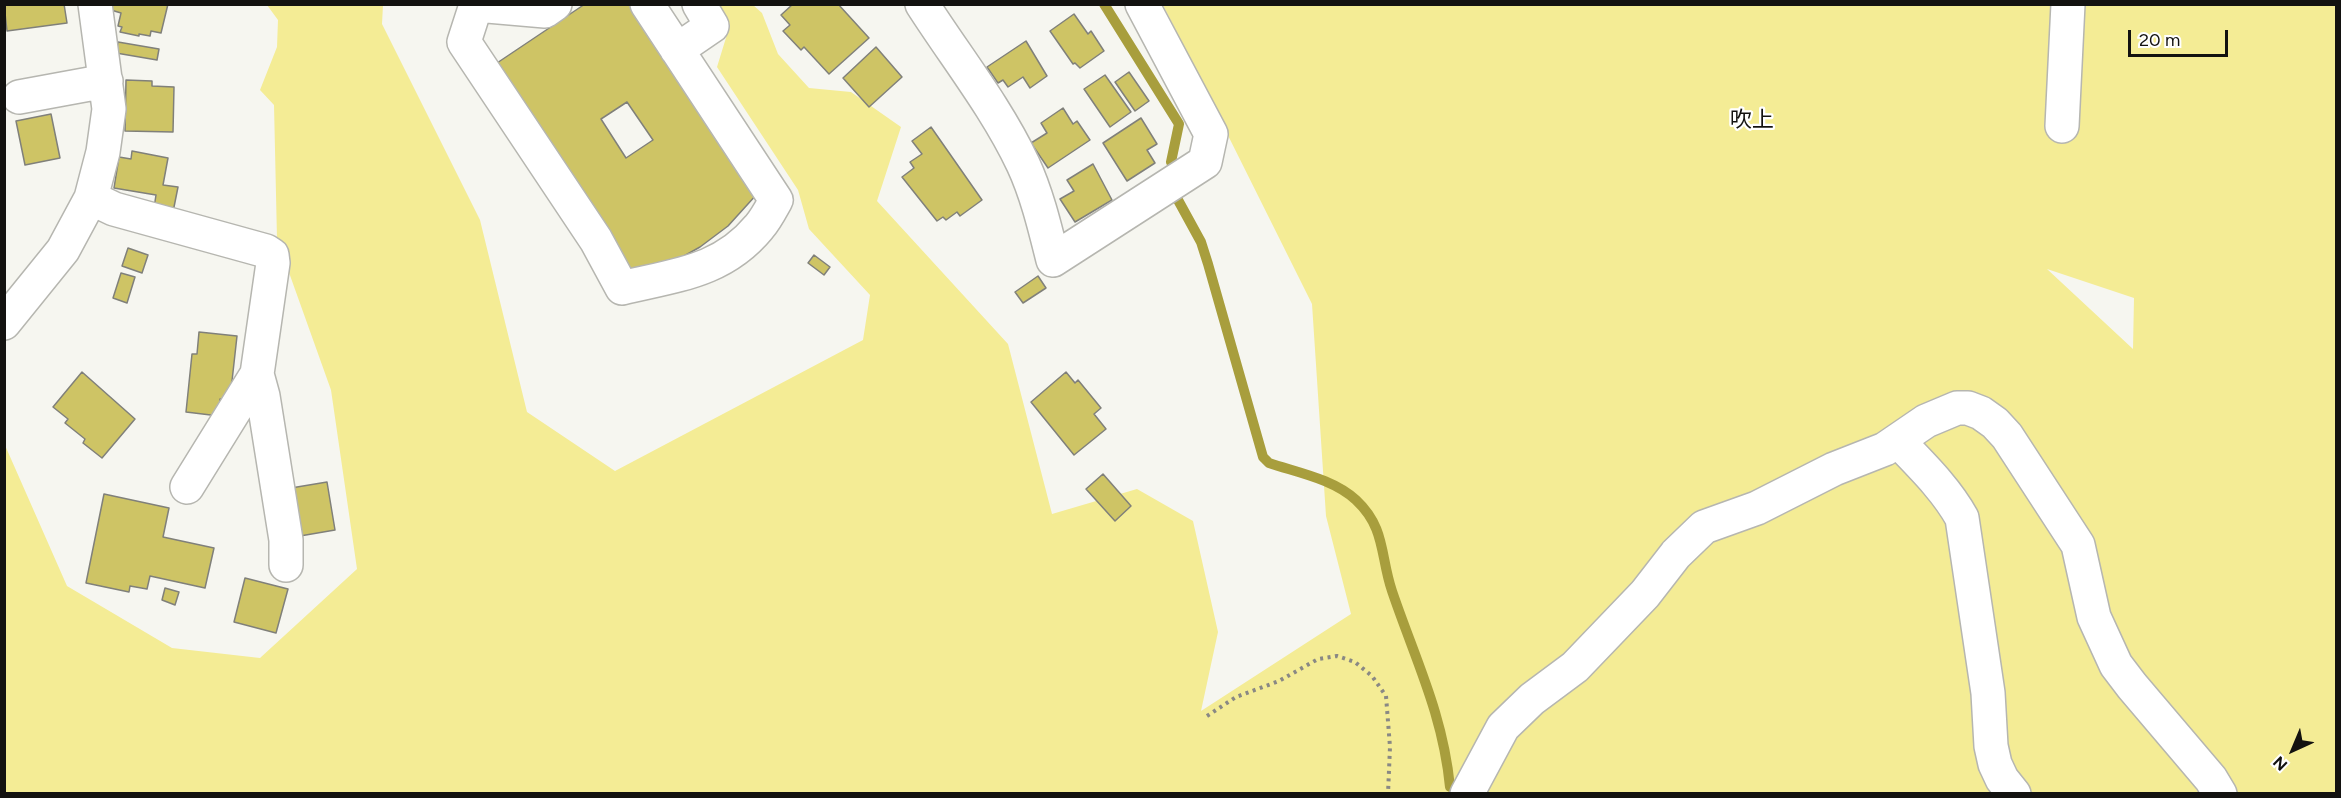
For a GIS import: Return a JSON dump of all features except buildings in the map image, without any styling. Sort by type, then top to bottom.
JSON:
[{"type":"street","points":[[4,323],[63,250],[90,198],[103,152],[109,109],[95,4]]},
{"type":"street","points":[[555,4],[545,11],[475,5],[464,42],[596,240],[622,288],[708,267],[732,254],[760,227],[776,200],[647,4]]},
{"type":"street","points":[[677,50],[712,26],[699,4]]},
{"type":"street","points":[[922,4],[1004,128],[1024,166],[1053,260],[1205,162],[1211,134],[1143,4]]},
{"type":"street","points":[[2062,126],[2068,4]]},
{"type":"street","points":[[19,97],[106,81]]},
{"type":"street","points":[[90,198],[114,209],[272,255],[273,263],[257,374],[263,396],[285,529],[286,565]]},
{"type":"street","points":[[187,487],[257,374]]},
{"type":"street","points":[[1467,794],[1503,727],[1532,699],[1575,667],[1645,594],[1676,554],[1704,527],[1756,508],[1834,469],[1885,449],[1926,421],[1957,408],[1968,408],[1982,413],[2001,429],[2078,545],[2094,617],[2116,665],[2211,779],[2220,794]]},
{"type":"street","points":[[1898,441],[1940,485],[1962,518],[1988,693],[1991,746],[1995,764],[2002,779],[2014,794]]},
{"type":"path","points":[[1207,716],[1236,697],[1279,681],[1318,659],[1337,656],[1355,662],[1372,676],[1386,696],[1390,747],[1388,794]]},
{"type":"shaded area","points":[[267,5],[383,5],[382,24],[480,220],[527,412],[615,471],[863,340],[870,295],[809,229],[798,190],[717,67],[729,28],[720,5],[753,5],[762,13],[778,54],[809,88],[851,92],[901,127],[877,201],[1008,344],[1052,514],[1137,489],[1193,521],[1218,632],[1201,711],[1351,614],[1326,516],[1312,304],[1163,5],[2336,5],[2336,793],[5,793],[4,443],[67,586],[172,648],[260,658],[357,569],[331,390],[277,239],[274,105],[260,90],[277,47],[278,20]],"holes":[[[2047,269],[2134,298],[2133,349]]]},
{"type":"waterway","points":[[1104,4],[1179,124],[1171,162]]},
{"type":"waterway","points":[[1178,200],[1201,242],[1263,457],[1269,463],[1315,477],[1337,487],[1356,500],[1373,521],[1381,543],[1392,591],[1435,711],[1450,787]]},
{"type":"district","name":"吹上","points":[[1752,121]]}]
